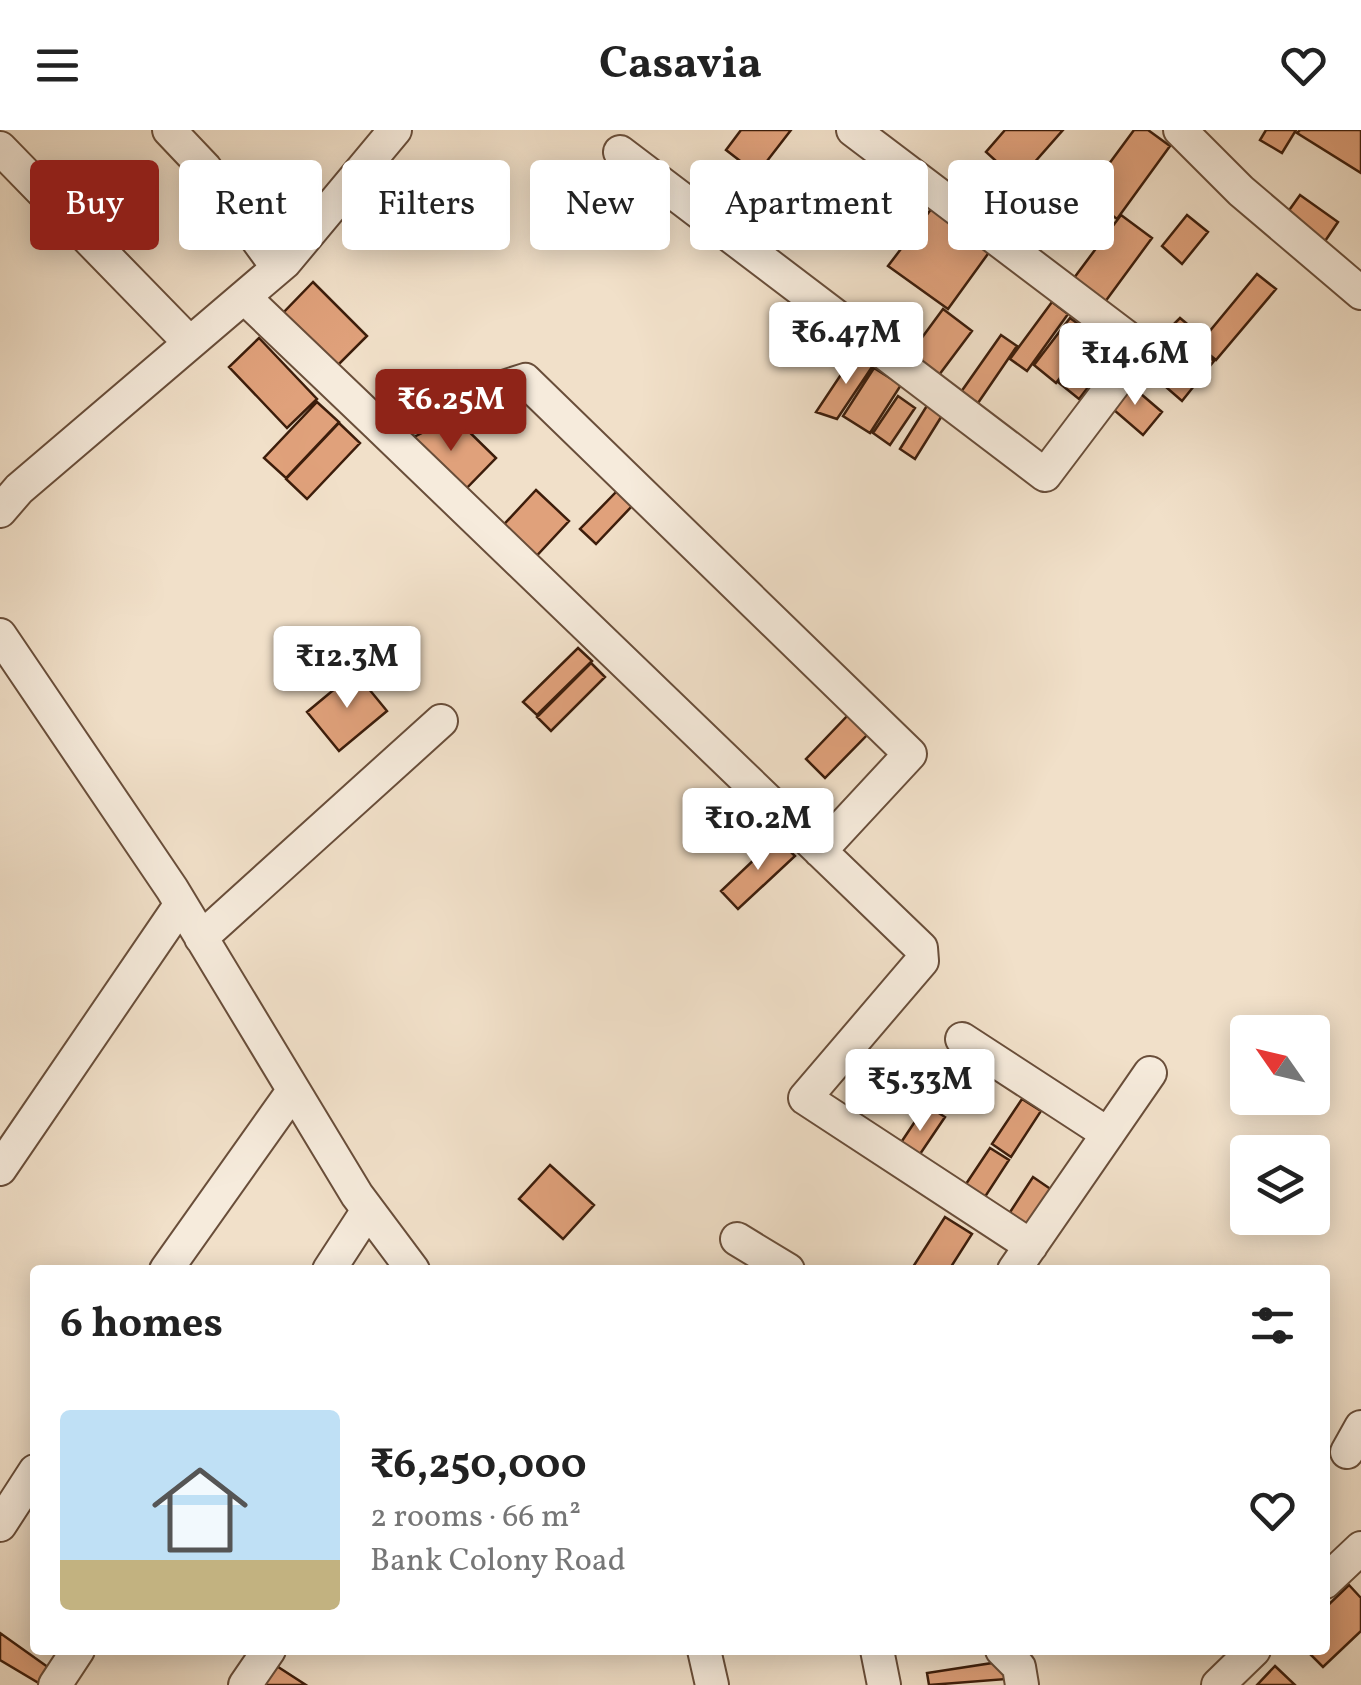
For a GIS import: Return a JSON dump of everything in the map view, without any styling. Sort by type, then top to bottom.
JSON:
[{"type":"street","points":[[169,130],[205,168],[278,268]]},
{"type":"street","points":[[0,510],[19,488],[278,268],[395,130]]},
{"type":"street","points":[[620,152],[1046,475],[1141,348],[853,130]]},
{"type":"street","points":[[1195,135],[1240,190],[1361,292]]},
{"type":"street","points":[[0,148],[190,343]]},
{"type":"street","points":[[244,297],[921,948],[922,960],[806,1098],[1022,1258],[1150,1073]]},
{"type":"street","points":[[380,428],[525,380],[910,754],[820,850]]},
{"type":"street","points":[[0,634],[181,904],[368,1210],[410,1265]]},
{"type":"street","points":[[201,938],[441,721]]},
{"type":"street","points":[[0,1169],[181,904]]},
{"type":"street","points":[[962,1039],[1108,1134]]},
{"type":"street","points":[[170,1265],[293,1090]]},
{"type":"street","points":[[332,1265],[368,1210]]},
{"type":"street","points":[[737,1240],[780,1265]]},
{"type":"street","points":[[0,1525],[30,1478]]},
{"type":"street","points":[[55,1685],[75,1655]]},
{"type":"street","points":[[245,1685],[265,1655]]},
{"type":"street","points":[[705,1655],[712,1685]]},
{"type":"street","points":[[878,1655],[884,1685]]},
{"type":"street","points":[[1007,1655],[1019,1667],[1022,1685]]},
{"type":"street","points":[[1222,1684],[1249,1655]]},
{"type":"building","points":[[741,130],[791,130],[768,160],[739,160],[726,150]]},
{"type":"building","points":[[1005,130],[1063,130],[1037,160],[995,160],[986,152]]},
{"type":"building","points":[[1134,130],[1148,130],[1170,146],[1117,219],[1112,160]]},
{"type":"building","points":[[1266,130],[1296,130],[1282,153],[1260,140]]},
{"type":"building","points":[[1361,130],[1361,173],[1297,133]]},
{"type":"building","points":[[1300,195],[1338,222],[1319,250],[1280,223]]},
{"type":"building","points":[[932,208],[948,220],[948,250],[990,251],[948,309],[888,266],[900,250],[928,250],[928,213]]},
{"type":"building","points":[[1121,215],[1152,238],[1102,306],[1071,282],[1095,250],[1114,250],[1114,224]]},
{"type":"building","points":[[1187,215],[1208,232],[1182,264],[1162,246]]},
{"type":"building","points":[[1257,274],[1276,289],[1216,360],[1173,325],[1180,318],[1204,338]]},
{"type":"building","points":[[313,282],[367,336],[337,366],[283,313]]},
{"type":"building","points":[[1052,302],[1068,314],[1027,371],[1010,359]]},
{"type":"building","points":[[943,309],[972,331],[933,383],[904,362]]},
{"type":"building","points":[[1070,318],[1093,335],[1056,383],[1034,365]]},
{"type":"building","points":[[1172,326],[1214,361],[1182,401],[1136,361]]},
{"type":"building","points":[[1100,328],[1121,344],[1079,399],[1058,382]]},
{"type":"building","points":[[1001,335],[1017,346],[978,403],[961,392]]},
{"type":"building","points":[[259,338],[317,399],[287,428],[229,367]]},
{"type":"building","points":[[856,352],[874,364],[837,419],[816,412]]},
{"type":"building","points":[[874,368],[901,385],[870,433],[843,416]]},
{"type":"building","points":[[1127,382],[1162,412],[1143,435],[1107,404]]},
{"type":"building","points":[[898,396],[915,408],[890,445],[873,433]]},
{"type":"building","points":[[317,402],[339,422],[286,478],[264,458]]},
{"type":"building","points":[[928,404],[943,414],[915,459],[900,449]]},
{"type":"building","points":[[454,417],[496,458],[458,497],[402,443]]},
{"type":"building","points":[[339,423],[360,443],[307,499],[286,479]]},
{"type":"building","points":[[536,490],[569,521],[529,564],[496,533]]},
{"type":"building","points":[[618,490],[633,505],[596,544],[580,529]]},
{"type":"building","points":[[578,648],[592,661],[537,715],[523,702]]},
{"type":"building","points":[[591,663],[605,677],[551,731],[537,717]]},
{"type":"building","points":[[355,672],[387,711],[339,751],[307,712]]},
{"type":"building","points":[[850,713],[870,732],[825,778],[806,759]]},
{"type":"building","points":[[777,838],[795,856],[738,909],[721,891]]},
{"type":"building","points":[[1022,1099],[1041,1111],[1011,1157],[992,1144]]},
{"type":"building","points":[[926,1105],[945,1117],[914,1163],[896,1150]]},
{"type":"building","points":[[990,1148],[1009,1160],[979,1206],[960,1193]]},
{"type":"building","points":[[550,1165],[594,1205],[563,1239],[519,1199]]},
{"type":"building","points":[[1033,1177],[1052,1190],[1021,1235],[1003,1223]]},
{"type":"building","points":[[945,1217],[972,1234],[952,1265],[914,1265]]},
{"type":"building","points":[[1349,1585],[1361,1598],[1361,1631],[1323,1667],[1311,1655],[1330,1655],[1330,1603]]},
{"type":"building","points":[[0,1633],[52,1670],[42,1685],[0,1660]]},
{"type":"building","points":[[999,1662],[1007,1679],[929,1685],[927,1673]]},
{"type":"building","points":[[272,1663],[306,1685],[257,1685]]},
{"type":"building","points":[[1275,1666],[1295,1685],[1257,1685]]}]
